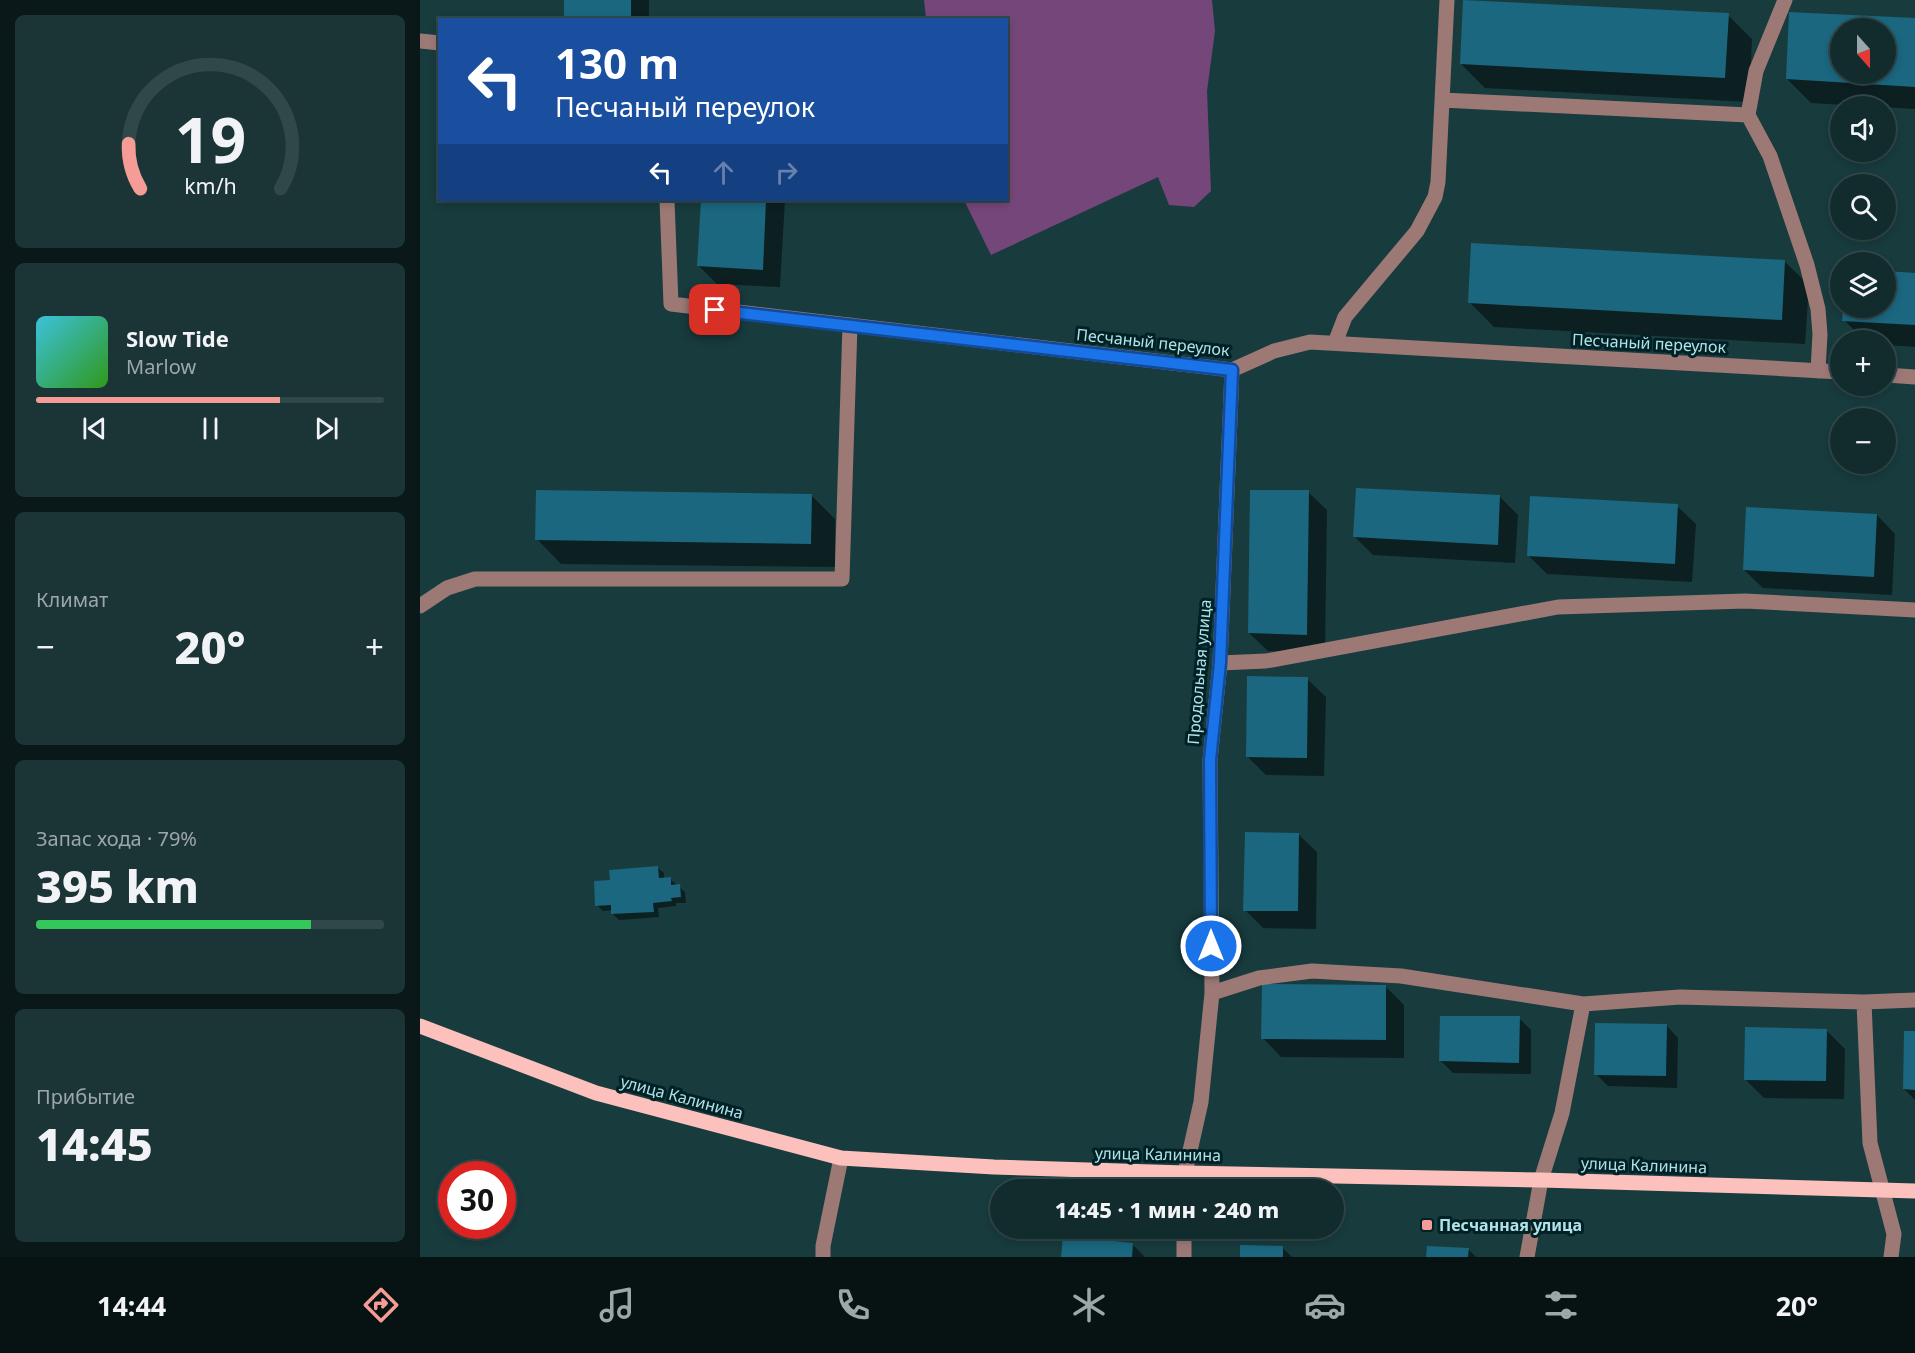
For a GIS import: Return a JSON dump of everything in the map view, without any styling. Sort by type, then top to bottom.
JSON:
[{"type":"main road","name":"улица Калинина","points":[[420,1026],[596,1093],[841,1158],[994,1167],[1185,1173],[1915,1191]]},
{"type":"street","points":[[1335,343],[1345,317],[1417,231],[1435,197],[1438,182],[1448,0]]},
{"type":"street","points":[[1785,0],[1756,71],[1748,114],[1770,156],[1807,265],[1818,309],[1820,334],[1818,371]]},
{"type":"street","points":[[420,41],[438,43]]},
{"type":"street","points":[[1442,100],[1748,114]]},
{"type":"street","name":"Песчаный переулок","points":[[668,201],[670,304],[1232,370],[1274,351],[1310,342],[1830,372]]},
{"type":"street","points":[[420,606],[447,588],[475,579],[842,579],[850,325]]},
{"type":"street","name":"Продольная улица","points":[[1185,1179],[1201,1102],[1212,993],[1210,760],[1220,663],[1232,370]]},
{"type":"street","points":[[1896,376],[1915,377]]},
{"type":"street","points":[[1220,663],[1266,661],[1557,608],[1745,601],[1915,610]]},
{"type":"street","points":[[1212,993],[1259,978],[1312,971],[1401,976],[1583,1004],[1680,997],[1864,1002],[1915,1000]]},
{"type":"street","points":[[1864,1002],[1870,1143],[1894,1234],[1891,1257]]},
{"type":"street","points":[[1527,1257],[1541,1180],[1562,1113],[1583,1004]]},
{"type":"street","points":[[823,1257],[822,1246],[841,1158]]},
{"type":"street","points":[[1184,1239],[1184,1257]]},
{"type":"shaded area","points":[[924,0],[1212,0],[1215,31],[1207,91],[1211,191],[1194,207],[1169,205],[1158,177],[991,255],[964,201],[1008,201],[1008,18],[926,18]]},
{"type":"building","points":[[564,0],[631,0],[631,18],[564,18]]},
{"type":"building","points":[[1463,0],[1729,13],[1725,78],[1460,64]]},
{"type":"building","points":[[1789,12],[1915,18],[1915,87],[1867,84],[1896,84],[1896,18],[1830,18],[1830,82],[1786,79]]},
{"type":"building","points":[[701,201],[766,201],[763,270],[697,266]]},
{"type":"building","points":[[1471,243],[1785,260],[1782,320],[1468,303]]},
{"type":"building","points":[[1896,272],[1915,273],[1915,325],[1842,321],[1842,318],[1896,318]]},
{"type":"building","points":[[1356,488],[1500,495],[1498,545],[1353,537]]},
{"type":"building","points":[[536,490],[812,494],[811,544],[535,540]]},
{"type":"building","points":[[1250,490],[1309,490],[1307,635],[1248,633]]},
{"type":"building","points":[[1530,496],[1678,504],[1675,564],[1527,556]]},
{"type":"building","points":[[1746,507],[1877,514],[1874,577],[1743,570]]},
{"type":"building","points":[[1247,676],[1308,677],[1307,758],[1246,757]]},
{"type":"building","points":[[1245,832],[1299,833],[1298,911],[1243,911]]},
{"type":"building","points":[[658,866],[659,878],[671,877],[671,885],[680,884],[681,897],[671,898],[672,901],[653,903],[654,912],[611,914],[611,905],[595,906],[594,881],[610,880],[609,870]]},
{"type":"building","points":[[1262,984],[1386,985],[1386,1040],[1261,1039]]},
{"type":"building","points":[[1440,1016],[1520,1016],[1519,1063],[1439,1061]]},
{"type":"building","points":[[1595,1023],[1667,1024],[1666,1076],[1594,1075]]},
{"type":"building","points":[[1745,1027],[1827,1029],[1826,1081],[1744,1080]]},
{"type":"building","points":[[1904,1031],[1915,1031],[1915,1090],[1903,1089]]},
{"type":"building","points":[[1063,1239],[1133,1243],[1132,1257],[1061,1257]]},
{"type":"building","points":[[1240,1245],[1283,1246],[1283,1257],[1240,1257]]},
{"type":"building","points":[[1427,1246],[1469,1248],[1468,1257],[1426,1257]]},
{"type":"place","name":"Песчанная улица","points":[[1427,1225]]},
{"type":"route","points":[[715,310],[1232,370],[1220,663],[1210,760],[1211,946]]}]
